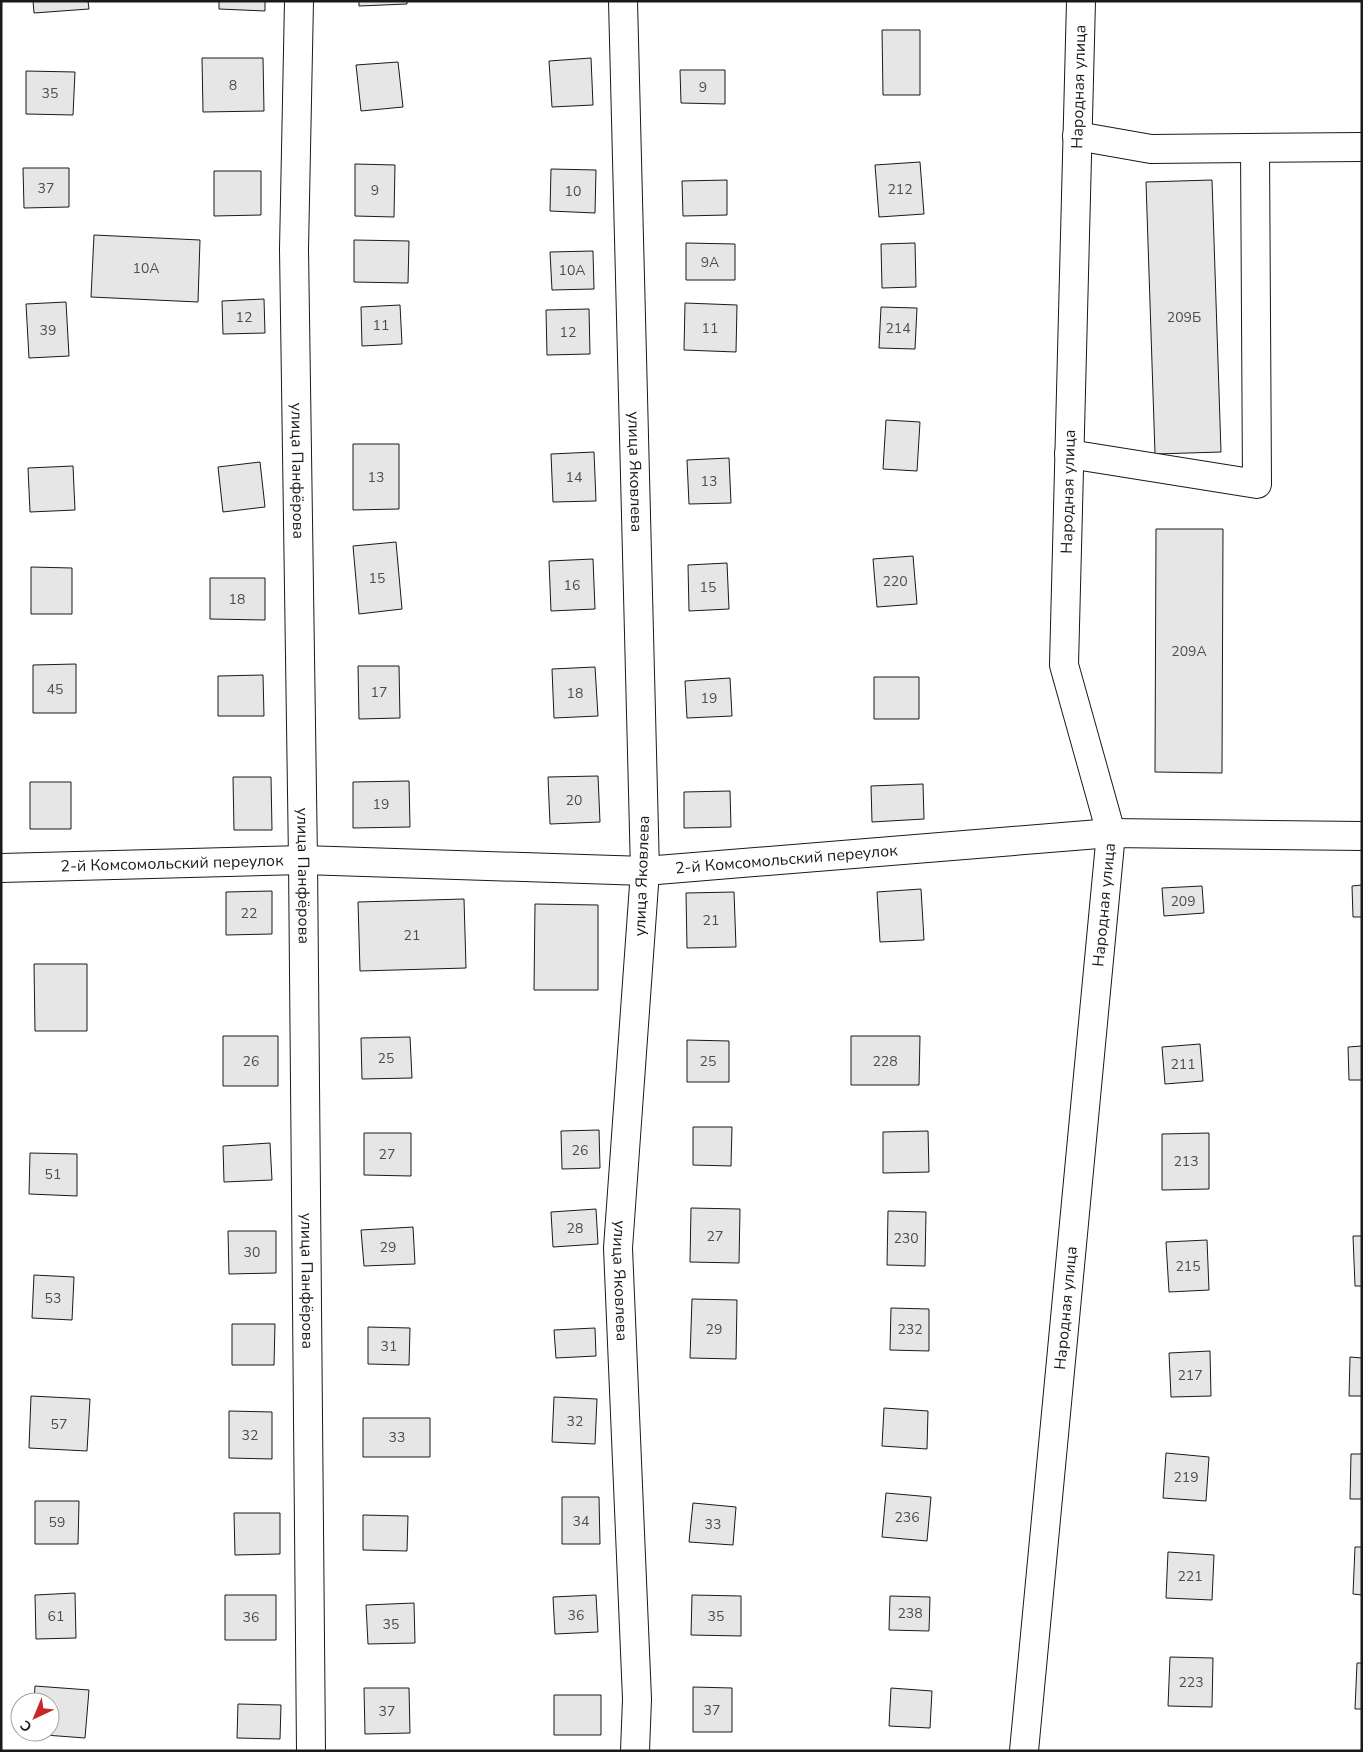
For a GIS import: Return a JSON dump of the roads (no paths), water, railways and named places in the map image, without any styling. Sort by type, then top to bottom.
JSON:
[{"type":"street","name":"улица Панфёрова","points":[[299,1],[294,249],[303,860],[312,1751]]},
{"type":"street","name":"улица Яковлева","points":[[623,1],[646,871],[618,1248],[637,1699],[634,1751]]},
{"type":"street","name":"Народная улица","points":[[1024,1751],[1111,833],[1064,665],[1080,1]]},
{"type":"street","points":[[1077,136],[1151,149],[1362,147]]},
{"type":"street","points":[[1069,454],[1257,484],[1255,148]]},
{"type":"street","name":"2-й Комсомольский переулок","points":[[1,868],[303,860],[646,871],[1111,833],[1362,836]]}]
